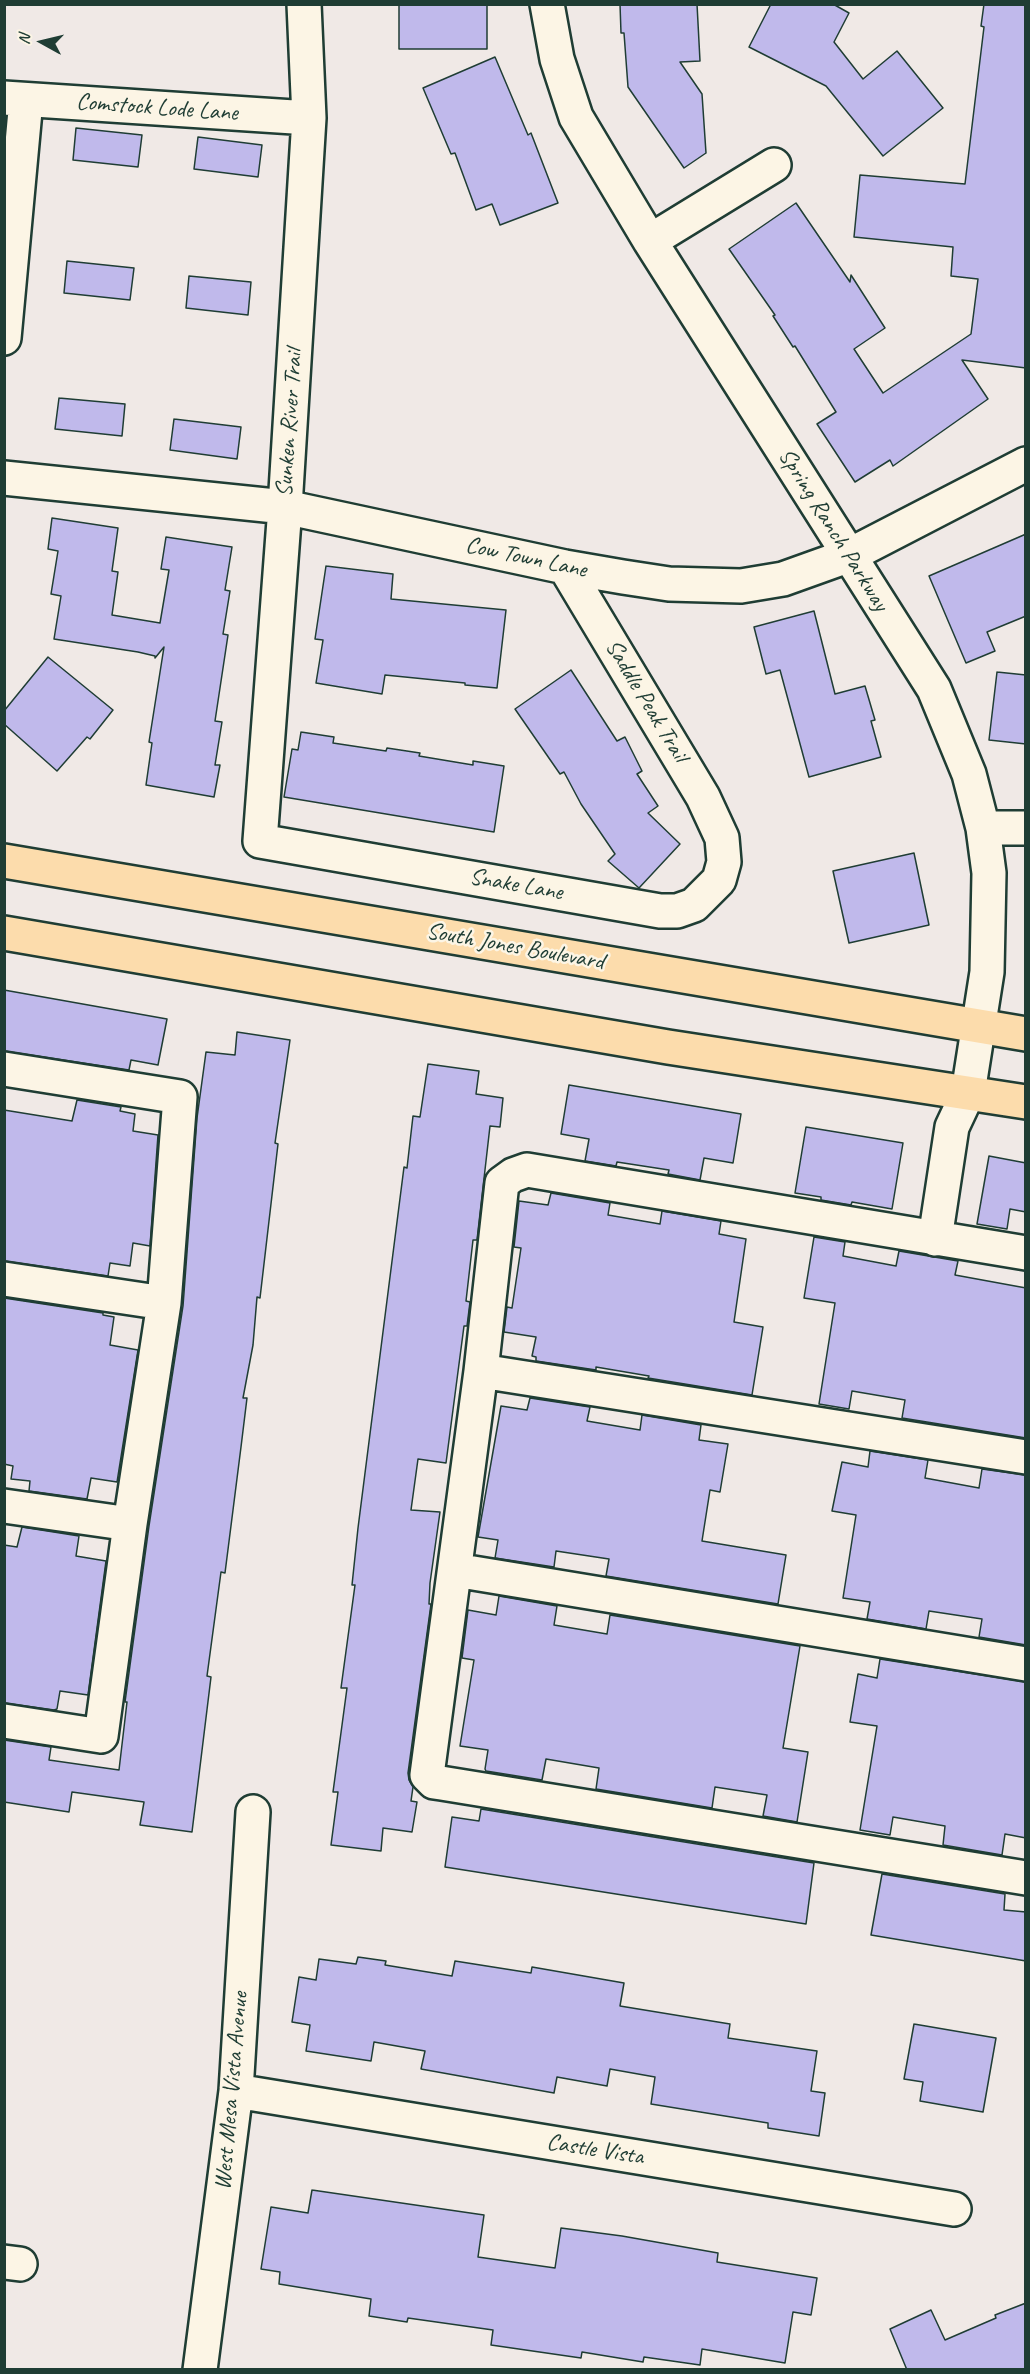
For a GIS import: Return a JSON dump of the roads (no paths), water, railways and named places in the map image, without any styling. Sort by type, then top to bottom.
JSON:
[{"type":"main road","name":"South Jones Boulevard","points":[[4,861],[1026,1034]]},
{"type":"main road","points":[[4,933],[668,1047],[1026,1102]]},
{"type":"street","name":"Sunken River Trail","points":[[260,841],[285,507],[309,118],[304,4]]},
{"type":"street","name":"Spring Ranch Parkway","points":[[546,4],[557,59],[576,117],[650,241],[934,688],[969,774],[983,828],[989,873],[987,972],[968,1093],[952,1127],[935,1239]]},
{"type":"street","name":"Comstock Lode Lane","points":[[15,99],[309,118]]},
{"type":"street","points":[[4,338],[15,99]]},
{"type":"street","points":[[650,241],[774,165]]},
{"type":"street","name":"Cow Town Lane","points":[[4,478],[285,507],[565,567],[669,584],[741,586],[783,579],[850,555],[1026,464]]},
{"type":"street","name":"Saddle Peak Trail","points":[[565,567],[704,797],[722,838]]},
{"type":"street","points":[[983,828],[1026,828]]},
{"type":"street","name":"Snake Lane","points":[[260,841],[660,911],[677,911],[694,905],[719,880],[724,862],[722,838]]},
{"type":"street","points":[[4,1069],[180,1097],[164,1304],[100,1736],[4,1721]]},
{"type":"street","points":[[1026,1253],[527,1170],[513,1175],[502,1183],[481,1371],[427,1775],[434,1782],[1026,1878]]},
{"type":"street","points":[[4,1279],[164,1304]]},
{"type":"street","points":[[481,1371],[1026,1457]]},
{"type":"street","points":[[4,1506],[130,1524]]},
{"type":"street","points":[[455,1570],[1026,1664]]},
{"type":"street","name":"West Mesa Vista Avenue","points":[[200,2370],[236,2091],[253,1812]]},
{"type":"street","name":"Castle Vista","points":[[236,2091],[954,2209]]}]
